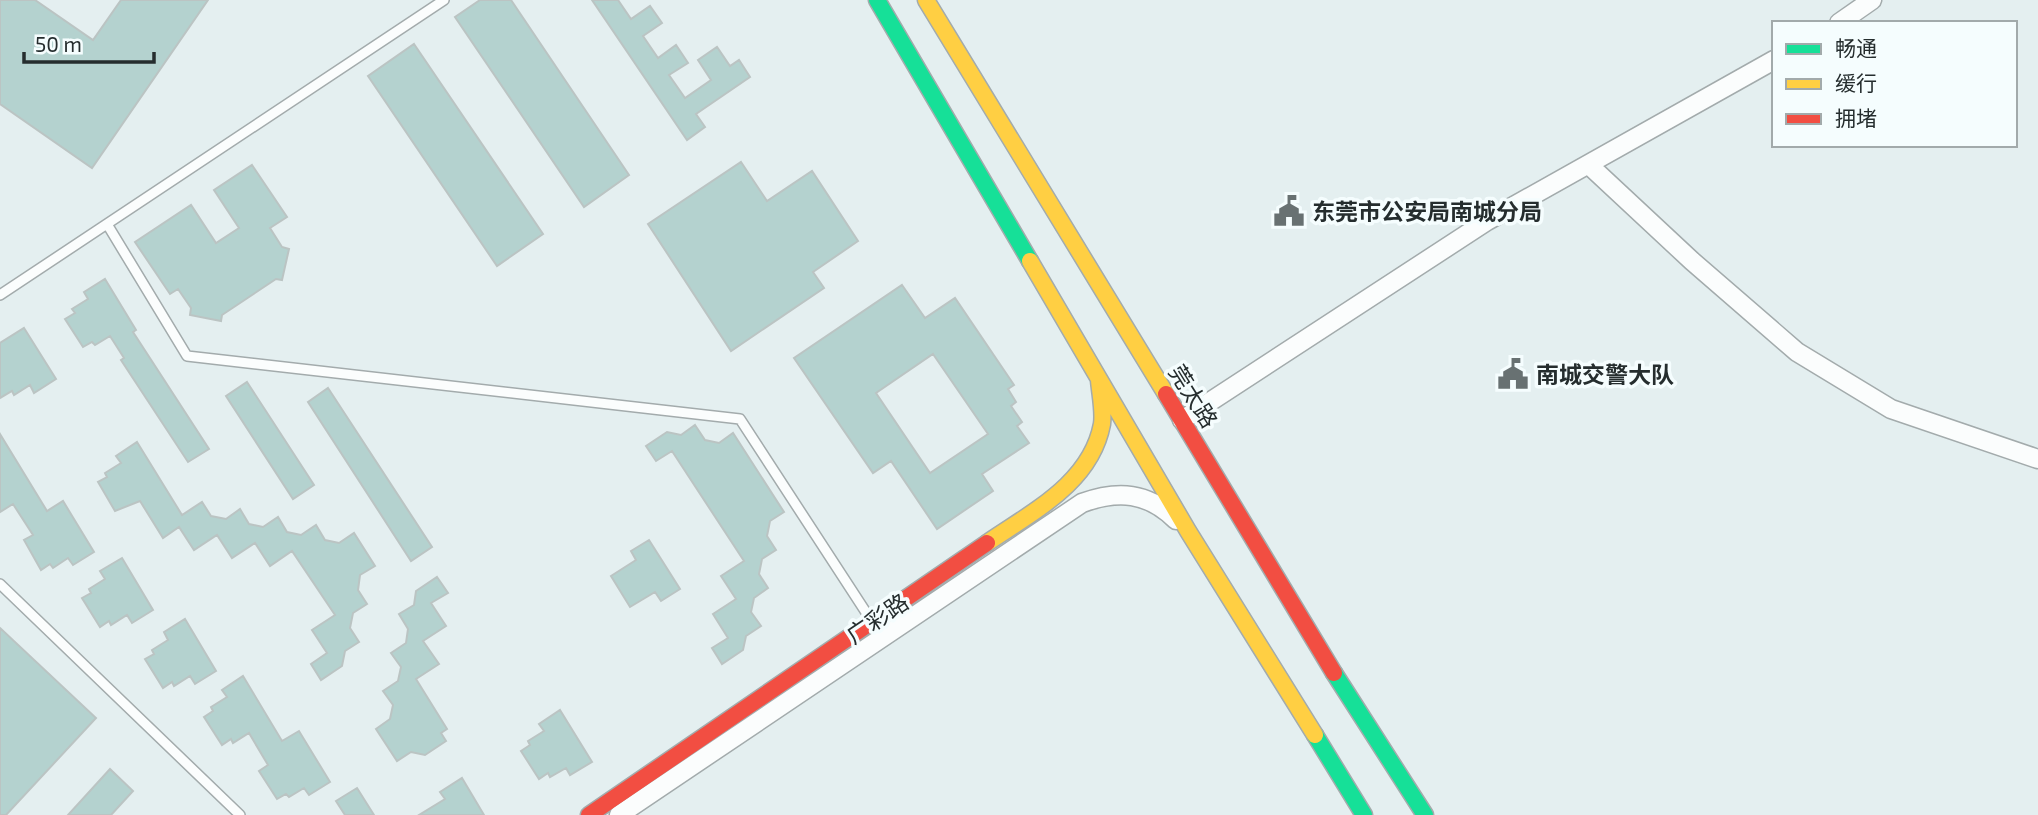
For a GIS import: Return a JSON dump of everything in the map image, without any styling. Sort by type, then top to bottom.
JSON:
[{"type":"main road","points":[[877,0],[1188,531],[1364,815]]},
{"type":"main road","name":"莞太路","points":[[926,0],[1313,641],[1425,815]]},
{"type":"main road","name":"广彩路","points":[[589,815],[1054,497],[1080,475],[1102,423],[1099,380]]},
{"type":"street","points":[[1842,21],[1872,0]]},
{"type":"street","points":[[1182,420],[1487,220],[1772,61]]},
{"type":"street","points":[[1589,165],[1692,261],[1797,352],[1891,409],[2038,459]]},
{"type":"street","name":"广彩路","points":[[619,815],[1082,503],[1124,494],[1145,497],[1166,510],[1188,531]]},
{"type":"lane","points":[[0,295],[444,0]]},
{"type":"lane","points":[[107,224],[187,355],[740,419],[883,638]]},
{"type":"lane","points":[[0,584],[240,815]]},
{"type":"building","points":[[0,0],[35,0],[93,40],[121,0],[208,0],[92,168],[0,104]]},
{"type":"building","points":[[480,0],[511,0],[629,175],[584,207],[455,17]]},
{"type":"building","points":[[592,0],[618,0],[631,19],[650,6],[662,23],[643,36],[658,58],[676,45],[688,63],[669,75],[685,98],[711,80],[698,60],[717,47],[730,66],[739,60],[750,77],[696,114],[705,127],[687,140]]},
{"type":"building","points":[[414,44],[543,234],[497,266],[368,76]]},
{"type":"building","points":[[741,162],[767,201],[812,171],[858,241],[813,272],[824,288],[731,351],[648,224]]},
{"type":"building","points":[[252,165],[287,217],[270,228],[282,247],[289,249],[282,280],[276,279],[222,315],[221,321],[190,315],[191,308],[178,289],[170,294],[135,242],[191,205],[216,243],[239,228],[214,190]]},
{"type":"building","points":[[105,279],[136,330],[133,332],[209,449],[188,462],[121,360],[124,358],[110,336],[95,345],[92,342],[83,347],[65,319],[75,313],[72,309],[88,299],[84,292]]},
{"type":"building","points":[[902,285],[925,318],[955,298],[1014,385],[1008,389],[1016,402],[1011,406],[1022,422],[1017,426],[1029,443],[982,474],[993,491],[937,529],[891,461],[873,473],[794,358]],"holes":[[[933,354],[988,434],[930,473],[876,393]]]},
{"type":"building","points":[[24,328],[56,379],[34,393],[30,385],[14,395],[12,391],[0,398],[0,343]]},
{"type":"building","points":[[247,382],[314,485],[293,499],[226,396]]},
{"type":"building","points":[[328,388],[432,547],[411,561],[308,402]]},
{"type":"building","points":[[695,425],[705,440],[719,443],[733,433],[784,512],[770,521],[767,536],[776,550],[762,559],[759,574],[768,588],[754,598],[751,612],[761,626],[746,636],[743,650],[722,664],[712,648],[728,638],[713,614],[736,599],[721,576],[744,561],[672,451],[656,461],[646,446],[667,432],[681,435]]},
{"type":"building","points":[[0,434],[47,511],[63,501],[94,552],[73,565],[68,558],[53,568],[50,564],[41,570],[24,540],[33,535],[13,504],[0,512]]},
{"type":"building","points":[[137,442],[182,515],[202,502],[211,516],[226,519],[240,509],[249,524],[263,527],[278,517],[287,532],[301,535],[316,525],[325,540],[339,543],[354,533],[375,566],[360,575],[358,590],[367,604],[353,613],[350,628],[359,642],[345,651],[342,666],[321,680],[311,664],[327,653],[312,630],[335,615],[292,551],[270,566],[255,543],[232,558],[217,535],[194,550],[179,527],[163,538],[140,501],[115,511],[98,482],[107,477],[105,473],[121,463],[116,456]]},
{"type":"building","points":[[649,540],[680,589],[661,601],[655,592],[630,607],[611,576],[636,560],[631,551]]},
{"type":"building","points":[[122,558],[153,610],[132,623],[127,615],[111,625],[109,621],[100,627],[82,598],[91,593],[89,589],[105,579],[100,571]]},
{"type":"building","points":[[437,577],[448,593],[431,603],[446,626],[423,641],[439,664],[416,679],[447,729],[441,733],[446,741],[425,755],[411,752],[397,761],[376,729],[390,719],[393,705],[383,691],[398,681],[401,667],[391,653],[406,643],[408,629],[399,614],[414,605],[416,591]]},
{"type":"building","points":[[185,619],[216,671],[195,684],[190,676],[174,686],[172,682],[163,688],[145,659],[154,654],[152,650],[168,640],[164,632]]},
{"type":"building","points":[[0,628],[96,718],[6,815],[0,815]]},
{"type":"building","points":[[243,676],[282,741],[299,731],[330,782],[309,795],[304,788],[289,797],[286,794],[277,799],[259,771],[268,765],[249,733],[233,743],[231,739],[222,745],[204,717],[213,711],[211,707],[227,697],[222,690]]},
{"type":"building","points":[[560,710],[592,762],[570,775],[566,768],[550,777],[548,773],[539,779],[521,751],[530,745],[528,741],[544,731],[539,724]]},
{"type":"building","points":[[110,769],[133,791],[111,815],[68,815]]},
{"type":"building","points":[[462,778],[484,815],[419,815],[445,799],[440,792]]},
{"type":"building","points":[[357,788],[374,815],[345,815],[336,801]]},
{"type":"traffic: fast","points":[[877,0],[1030,261]]},
{"type":"traffic: fast","points":[[1334,673],[1425,815]]},
{"type":"traffic: fast","points":[[1315,735],[1364,815]]},
{"type":"traffic: slow","points":[[926,0],[1166,394]]},
{"type":"traffic: slow","points":[[1030,261],[1188,531],[1315,735]]},
{"type":"traffic: slow","points":[[987,543],[1057,494],[1086,463],[1096,445],[1102,424],[1099,380]]},
{"type":"traffic: jam","points":[[1166,394],[1334,673]]},
{"type":"traffic: jam","points":[[589,815],[987,543]]},
{"type":"place","name":"东莞市公安局南城分局","points":[[1289,211]]},
{"type":"place","name":"南城交警大队","points":[[1513,374]]}]
